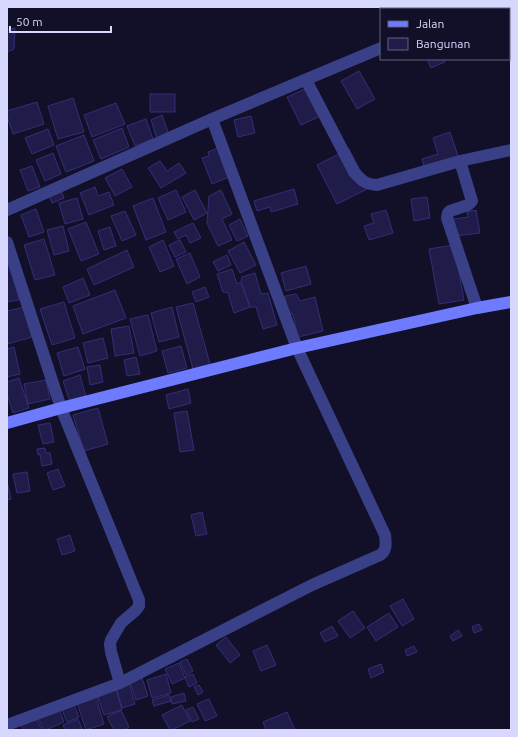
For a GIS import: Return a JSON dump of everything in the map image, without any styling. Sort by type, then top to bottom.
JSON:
[{"type":"street","points":[[7,210],[380,48]]},
{"type":"street","points":[[306,80],[354,172],[361,180],[368,184],[376,185],[460,161],[511,150]]},
{"type":"street","points":[[7,725],[120,683],[312,585],[380,555],[385,549],[385,535],[297,348],[212,120]]},
{"type":"street","points":[[460,161],[472,201],[468,205],[450,211],[447,218],[477,308]]},
{"type":"street","points":[[7,242],[61,408],[139,600],[139,606],[121,623],[111,640],[111,652],[120,683]]},
{"type":"street","points":[[7,423],[297,348],[477,308],[511,302]]},
{"type":"building","points":[[15,28],[14,49],[7,52],[7,30]]},
{"type":"building","points":[[427,60],[444,60],[445,62],[431,68]]},
{"type":"building","points":[[359,71],[375,99],[357,109],[341,81]]},
{"type":"building","points":[[314,85],[327,113],[301,125],[287,97]]},
{"type":"building","points":[[150,94],[175,94],[175,112],[150,112]]},
{"type":"building","points":[[73,98],[84,132],[58,139],[48,106]]},
{"type":"building","points":[[37,102],[44,124],[13,134],[7,116],[7,111]]},
{"type":"building","points":[[116,103],[125,124],[92,137],[84,115]]},
{"type":"building","points":[[162,115],[169,135],[157,139],[151,120]]},
{"type":"building","points":[[251,116],[255,133],[238,137],[234,120]]},
{"type":"building","points":[[146,119],[153,139],[135,146],[127,126]]},
{"type":"building","points":[[122,128],[129,147],[101,159],[93,140]]},
{"type":"building","points":[[48,129],[54,145],[32,154],[25,138]]},
{"type":"building","points":[[450,132],[458,156],[424,167],[422,159],[438,154],[433,138]]},
{"type":"building","points":[[84,135],[94,161],[66,172],[56,146]]},
{"type":"building","points":[[218,148],[229,177],[212,184],[202,158],[209,156],[208,152]]},
{"type":"building","points":[[349,149],[369,188],[337,204],[317,165]]},
{"type":"building","points":[[53,153],[61,174],[45,181],[36,160]]},
{"type":"building","points":[[160,161],[167,171],[179,163],[186,173],[161,188],[148,168]]},
{"type":"building","points":[[32,166],[40,187],[28,191],[20,170]]},
{"type":"building","points":[[122,169],[132,187],[115,196],[105,178]]},
{"type":"building","points":[[95,187],[98,196],[109,192],[114,205],[89,215],[80,193]]},
{"type":"building","points":[[294,189],[298,204],[271,212],[270,207],[257,211],[254,201]]},
{"type":"building","points":[[61,190],[64,198],[52,203],[49,195]]},
{"type":"building","points":[[176,190],[186,212],[168,220],[158,198]]},
{"type":"building","points":[[195,190],[207,213],[194,220],[182,197]]},
{"type":"building","points":[[221,190],[232,214],[222,219],[232,240],[218,246],[207,223],[209,196]]},
{"type":"building","points":[[427,197],[430,218],[414,221],[411,199]]},
{"type":"building","points":[[77,198],[83,219],[65,224],[59,203]]},
{"type":"building","points":[[153,198],[166,232],[146,240],[133,206]]},
{"type":"building","points":[[36,209],[44,232],[29,237],[21,215]]},
{"type":"building","points":[[386,210],[393,233],[369,240],[364,226],[374,223],[371,214]]},
{"type":"building","points":[[476,210],[480,233],[456,236],[454,219],[468,217],[467,212]]},
{"type":"building","points":[[125,211],[136,235],[122,241],[111,216]]},
{"type":"building","points":[[240,219],[248,236],[237,241],[229,225]]},
{"type":"building","points":[[86,222],[99,254],[81,261],[68,229]]},
{"type":"building","points":[[193,223],[201,238],[190,243],[186,235],[178,239],[174,232]]},
{"type":"building","points":[[63,226],[69,251],[54,255],[47,230]]},
{"type":"building","points":[[110,227],[116,246],[104,250],[98,231]]},
{"type":"building","points":[[44,239],[55,275],[35,280],[24,245]]},
{"type":"building","points":[[163,240],[174,266],[160,272],[149,247]]},
{"type":"building","points":[[180,240],[186,252],[175,257],[169,245]]},
{"type":"building","points":[[244,242],[256,265],[240,273],[228,251]]},
{"type":"building","points":[[454,245],[464,300],[439,304],[429,249]]},
{"type":"building","points":[[127,250],[134,267],[94,285],[87,269]]},
{"type":"building","points":[[190,253],[200,277],[187,284],[176,259]]},
{"type":"building","points":[[227,255],[231,265],[218,271],[213,262]]},
{"type":"building","points":[[11,264],[19,300],[7,302],[7,265]]},
{"type":"building","points":[[306,266],[311,284],[286,291],[281,273]]},
{"type":"building","points":[[232,269],[237,284],[241,282],[250,307],[234,313],[228,293],[223,292],[217,274]]},
{"type":"building","points":[[255,273],[261,294],[268,293],[277,325],[263,329],[256,307],[250,307],[241,282],[242,277]]},
{"type":"building","points":[[83,278],[90,295],[69,303],[63,287]]},
{"type":"building","points":[[205,287],[209,297],[196,302],[192,292]]},
{"type":"building","points":[[115,290],[126,318],[83,334],[73,306]]},
{"type":"building","points":[[296,294],[300,301],[315,297],[323,331],[298,337],[293,314],[288,313],[285,296]]},
{"type":"building","points":[[64,302],[75,338],[52,345],[40,309]]},
{"type":"building","points":[[193,303],[210,364],[193,369],[176,307]]},
{"type":"building","points":[[24,307],[32,337],[7,344],[7,311]]},
{"type":"building","points":[[172,307],[179,337],[159,342],[151,313]]},
{"type":"building","points":[[148,315],[157,351],[140,356],[130,319]]},
{"type":"building","points":[[129,326],[134,353],[115,356],[111,329]]},
{"type":"building","points":[[103,338],[108,358],[88,363],[83,343]]},
{"type":"building","points":[[181,346],[187,368],[168,373],[162,351]]},
{"type":"building","points":[[14,347],[20,374],[7,377],[7,349]]},
{"type":"building","points":[[78,347],[85,369],[64,376],[57,353]]},
{"type":"building","points":[[136,357],[140,374],[127,376],[124,360]]},
{"type":"building","points":[[100,365],[103,382],[90,385],[87,367]]},
{"type":"building","points":[[80,375],[86,397],[70,402],[63,381]]},
{"type":"building","points":[[19,378],[29,408],[13,413],[7,394],[7,382]]},
{"type":"building","points":[[46,380],[50,399],[28,404],[24,384]]},
{"type":"building","points":[[188,389],[191,403],[169,409],[166,395]]},
{"type":"building","points":[[98,408],[108,444],[84,451],[73,415]]},
{"type":"building","points":[[187,411],[194,450],[180,452],[174,413]]},
{"type":"building","points":[[50,423],[54,442],[43,444],[38,425]]},
{"type":"building","points":[[45,448],[46,453],[50,453],[52,464],[42,466],[40,454],[38,455],[37,449]]},
{"type":"building","points":[[58,469],[65,486],[53,490],[47,473]]},
{"type":"building","points":[[27,472],[30,491],[17,493],[13,474]]},
{"type":"building","points":[[7,481],[11,499],[7,500]]},
{"type":"building","points":[[202,512],[207,534],[196,536],[191,515]]},
{"type":"building","points":[[70,535],[75,551],[62,555],[57,539]]},
{"type":"building","points":[[403,599],[414,619],[402,626],[390,606]]},
{"type":"building","points":[[353,611],[365,628],[350,638],[338,621]]},
{"type":"building","points":[[389,613],[398,627],[376,641],[367,627]]},
{"type":"building","points":[[479,624],[482,630],[474,633],[472,627]]},
{"type":"building","points":[[332,626],[338,636],[325,642],[320,633]]},
{"type":"building","points":[[458,630],[462,636],[453,641],[450,636]]},
{"type":"building","points":[[226,637],[240,655],[230,663],[216,645]]},
{"type":"building","points":[[267,645],[276,665],[261,671],[253,651]]},
{"type":"building","points":[[414,646],[417,652],[407,656],[405,650]]},
{"type":"building","points":[[187,659],[193,671],[186,675],[180,662]]},
{"type":"building","points":[[179,663],[185,678],[172,684],[165,669]]},
{"type":"building","points":[[381,664],[384,672],[371,678],[368,669]]},
{"type":"building","points":[[166,674],[171,693],[152,698],[147,680]]},
{"type":"building","points":[[193,674],[197,683],[189,687],[185,677]]},
{"type":"building","points":[[142,678],[148,696],[136,700],[130,682]]},
{"type":"building","points":[[129,683],[135,704],[122,708],[116,687]]},
{"type":"building","points":[[199,685],[203,692],[198,695],[194,687]]},
{"type":"building","points":[[116,689],[122,710],[104,715],[97,695]]},
{"type":"building","points":[[184,693],[186,701],[172,704],[171,697]]},
{"type":"building","points":[[97,695],[99,700],[97,701],[104,724],[86,730],[77,703]]},
{"type":"building","points":[[169,695],[171,701],[154,706],[152,700]]},
{"type":"building","points":[[209,699],[217,716],[205,721],[197,704]]},
{"type":"building","points":[[74,705],[79,717],[67,722],[62,710]]},
{"type":"building","points":[[182,705],[190,721],[170,730],[162,715]]},
{"type":"building","points":[[193,707],[199,719],[192,722],[186,710]]},
{"type":"building","points":[[59,709],[64,722],[44,730],[38,718]]},
{"type":"building","points":[[121,710],[129,727],[124,730],[114,730],[107,717]]},
{"type":"building","points":[[287,712],[295,730],[266,730],[263,722]]},
{"type":"building","points":[[36,718],[42,730],[24,730],[21,726]]},
{"type":"building","points":[[78,719],[82,729],[65,730],[63,725]]}]
